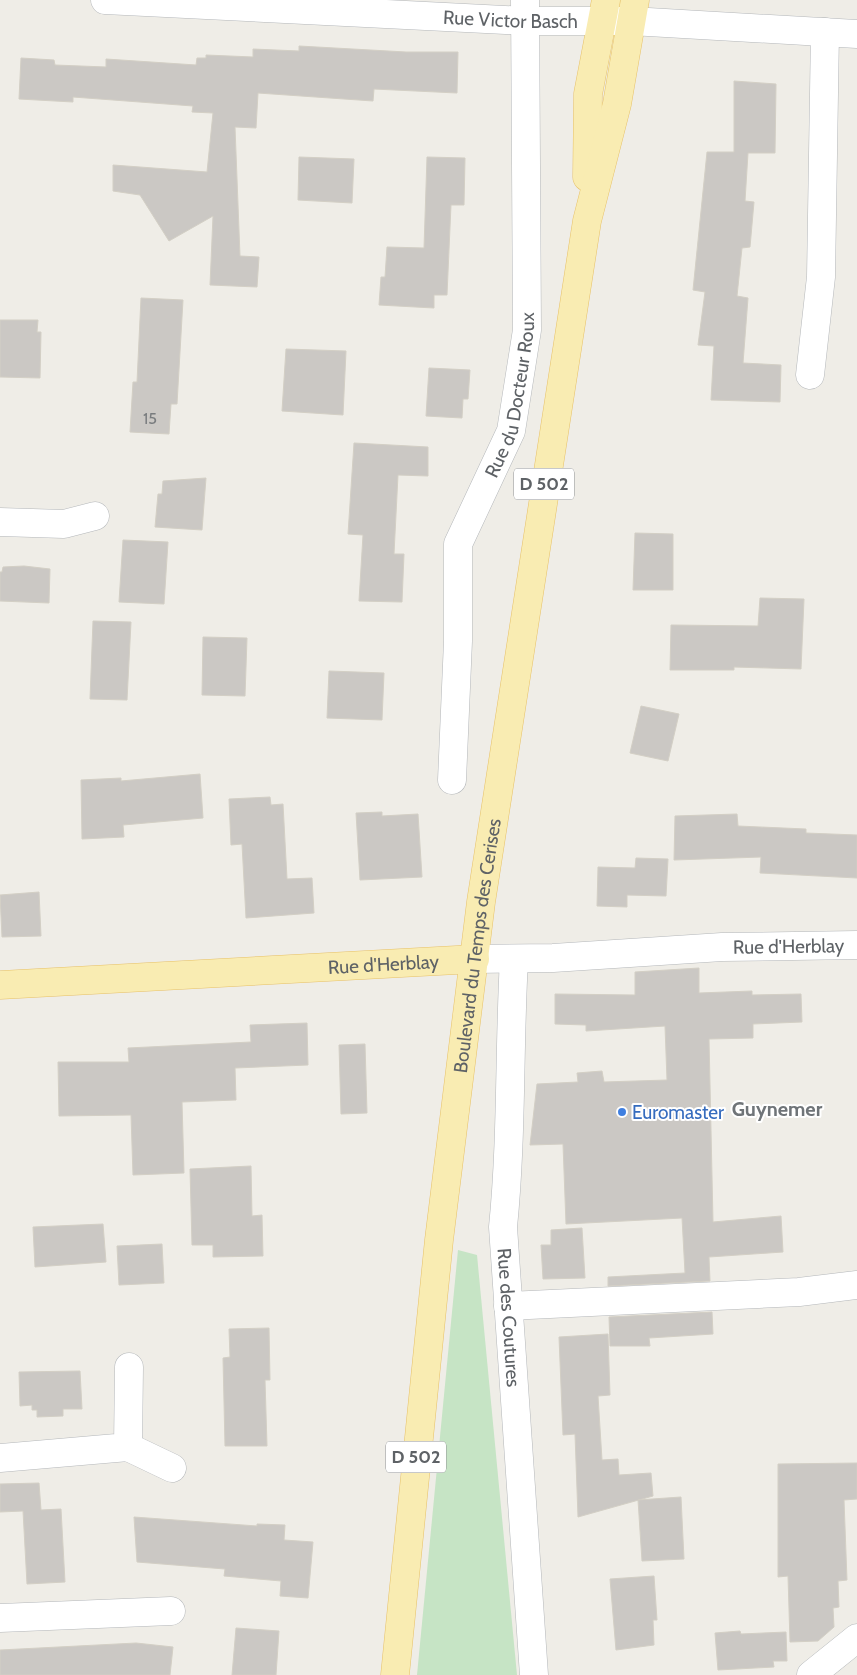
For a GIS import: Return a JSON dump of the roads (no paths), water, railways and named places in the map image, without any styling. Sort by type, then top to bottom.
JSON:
[{"type":"main road","name":"Boulevard du Temps des Cerises","points":[[586,221],[588,94],[604,10]]},
{"type":"main road","name":"Boulevard du Temps des Cerises","points":[[395,1675],[437,1259],[481,902],[586,221],[617,104],[633,11]]},
{"type":"main road","name":"Rue d'Herblay","points":[[0,985],[475,959]]},
{"type":"street","name":"Rue Victor Basch","points":[[105,0],[633,11],[857,34]]},
{"type":"street","name":"Rue du Docteur Roux","points":[[452,780],[458,642],[458,544],[511,431],[527,330],[526,10]]},
{"type":"street","points":[[810,375],[821,278],[825,32]]},
{"type":"street","points":[[0,522],[64,524],[95,516]]},
{"type":"street","name":"Rue d'Herblay","points":[[475,959],[514,959],[722,947],[857,945]]},
{"type":"street","name":"Rue des Coutures","points":[[514,959],[511,1022],[510,1163],[503,1227],[534,1675]]},
{"type":"street","points":[[508,1306],[799,1292],[857,1285]]},
{"type":"street","points":[[128,1448],[129,1367]]},
{"type":"street","points":[[0,1458],[128,1448],[172,1468]]},
{"type":"street","points":[[0,1618],[171,1612]]},
{"type":"street","points":[[811,1675],[857,1638]]},
{"type":"place","name":"Euromaster","points":[[622,1112]]},
{"type":"district","name":"Guynemer","points":[[777,1109]]}]
